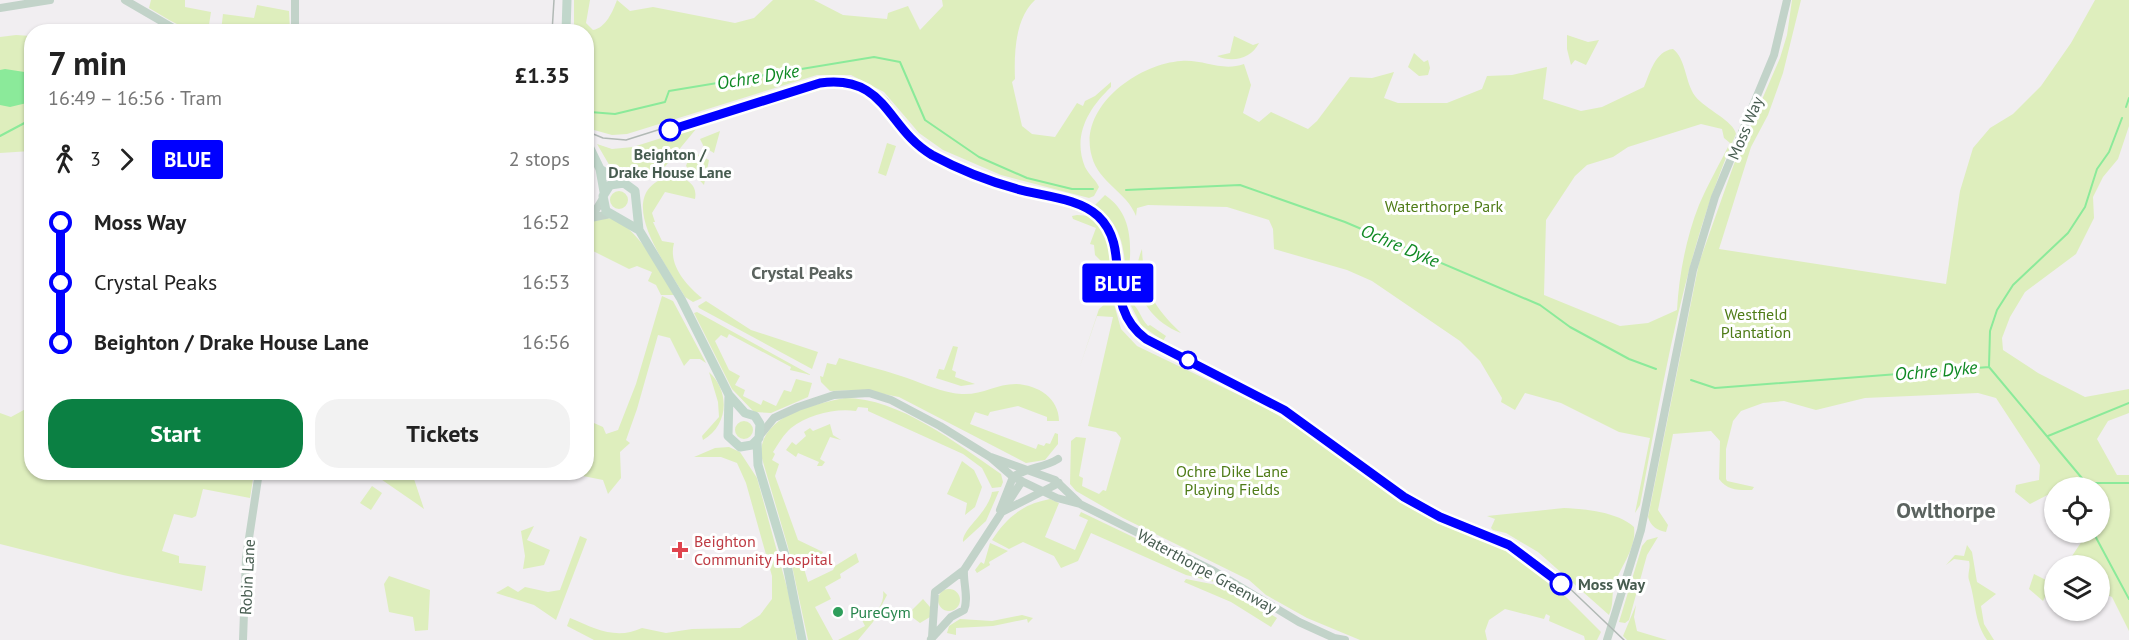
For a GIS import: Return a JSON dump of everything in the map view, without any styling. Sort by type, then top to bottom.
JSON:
[{"type":"main road","points":[[566,24],[567,0]]},
{"type":"main road","points":[[594,157],[600,169],[603,196],[615,216],[639,230]]},
{"type":"main road","points":[[600,169],[620,182],[628,184],[634,190],[637,199],[635,208],[639,230],[681,299],[729,396],[745,413],[755,416],[760,424],[758,465],[785,555],[802,640]]},
{"type":"main road","points":[[603,196],[610,185],[620,182]]},
{"type":"main road","points":[[615,216],[631,213],[635,208]]},
{"type":"main road","points":[[729,396],[731,419],[727,427],[728,436],[758,465]]},
{"type":"main road","points":[[731,419],[745,413]]},
{"type":"main road","points":[[740,447],[759,438]]},
{"type":"street","points":[[0,8],[50,0]]},
{"type":"street","points":[[125,0],[166,24]]},
{"type":"street","points":[[295,0],[295,24]]},
{"type":"street","name":"Moss Way","points":[[1607,640],[1638,542],[1693,270],[1715,197],[1774,55],[1787,0]]},
{"type":"street","points":[[594,210],[603,196]]},
{"type":"street","points":[[594,218],[615,216]]},
{"type":"street","name":"Waterthorpe Greenway","points":[[755,416],[774,418],[821,399],[869,393],[907,407],[1042,490],[1080,504],[1212,570],[1276,609],[1335,639],[1346,640]]},
{"type":"street","name":"Waterthorpe Greenway","points":[[759,438],[774,418]]},
{"type":"street","name":"Waterthorpe Greenway","points":[[990,457],[1031,470],[1054,482],[1080,504]]},
{"type":"street","points":[[932,639],[936,610],[933,596],[938,588],[964,570],[998,514],[1014,496],[1018,477],[1059,459]]},
{"type":"street","points":[[1001,460],[1018,477]]},
{"type":"street","name":"Robin Lane","points":[[243,640],[246,558],[258,480]]},
{"type":"street","points":[[998,514],[1054,482],[1070,501]]},
{"type":"street","points":[[932,639],[951,617],[964,610],[967,599],[963,590],[964,570]]},
{"type":"street","points":[[945,584],[955,584],[963,590]]},
{"type":"street","points":[[936,610],[942,616],[951,617]]},
{"type":"green space","points":[[151,0],[185,0],[185,7],[211,12],[209,24],[178,24],[149,8]]},
{"type":"green space","points":[[574,0],[590,0],[587,24],[574,24]]},
{"type":"green space","points":[[617,0],[630,11],[653,7],[735,23],[754,18],[773,0],[814,0],[843,15],[887,19],[888,13],[908,6],[920,30],[943,6],[942,0],[1035,0],[1023,16],[1020,26],[1017,37],[1015,79],[1012,82],[1022,126],[1032,134],[1055,137],[1077,103],[1083,106],[1085,101],[1095,96],[1111,82],[1111,87],[1090,113],[1082,133],[1081,155],[1088,173],[1099,187],[1094,196],[1089,198],[1001,175],[943,150],[919,133],[884,92],[851,75],[817,75],[627,134],[612,135],[594,130],[594,30],[605,23]]},
{"type":"green space","name":"Westfield Plantation","points":[[1792,0],[1801,0],[1783,73],[1768,115],[1751,147],[1719,249],[1946,284],[1960,191],[1973,148],[1990,128],[2013,114],[2041,86],[2071,43],[2095,0],[2129,0],[2129,126],[2118,159],[2103,177],[2093,197],[2094,218],[2076,254],[2025,292],[2010,317],[2002,338],[2003,350],[2038,373],[2085,397],[2129,389],[2129,413],[2108,421],[2097,439],[2117,475],[2129,475],[2129,631],[2110,596],[2110,555],[2073,555],[2081,543],[2110,543],[2110,477],[2044,477],[2044,497],[2030,504],[2015,492],[2016,485],[2039,480],[2040,465],[1996,398],[1978,393],[1865,398],[1816,410],[1784,401],[1763,403],[1741,411],[1733,421],[1726,449],[1726,479],[1754,487],[1752,490],[1730,488],[1719,479],[1720,441],[1711,431],[1673,434],[1658,510],[1668,525],[1666,532],[1655,528],[1649,520],[1699,263],[1734,164],[1780,58],[1787,35]]},
{"type":"green space","points":[[257,5],[289,11],[290,24],[222,24],[223,14],[254,18]]},
{"type":"green space","points":[[1567,35],[1588,42],[1599,40],[1586,65],[1575,60],[1571,65],[1567,49]]},
{"type":"green space","points":[[24,36],[24,151],[0,153],[0,37]]},
{"type":"green space","points":[[1234,36],[1253,45],[1259,43],[1251,53],[1241,58],[1229,59],[1217,56],[1230,53]]},
{"type":"green space","name":"Waterthorpe Park","points":[[1673,49],[1681,59],[1695,96],[1730,124],[1736,134],[1702,224],[1689,270],[1667,363],[1640,505],[1635,513],[1650,438],[1619,432],[1561,403],[1525,393],[1515,410],[1501,402],[1502,398],[1480,361],[1460,341],[1372,281],[1347,270],[1274,249],[1273,229],[1269,220],[1227,207],[1148,205],[1137,208],[1136,216],[1126,200],[1101,174],[1092,157],[1090,139],[1093,122],[1102,106],[1114,92],[1130,80],[1146,70],[1164,64],[1189,61],[1228,67],[1244,64],[1251,85],[1243,113],[1259,122],[1271,112],[1308,129],[1317,121],[1350,77],[1372,78],[1394,72],[1384,98],[1398,103],[1447,103],[1482,89],[1487,76],[1512,75],[1547,67],[1543,99],[1581,111],[1602,107],[1644,87],[1657,58]],"holes":[[[1701,124],[1722,129],[1724,138],[1730,143],[1706,189],[1690,230],[1679,283],[1677,310],[1648,323],[1620,326],[1544,295],[1546,220],[1575,176],[1587,165],[1613,157],[1628,147]]]},
{"type":"green space","points":[[1414,53],[1424,62],[1428,60],[1430,68],[1428,75],[1419,76],[1408,67]]},
{"type":"green space","points":[[826,86],[834,86],[696,129],[663,169],[635,179],[619,175],[611,168],[597,144],[612,149],[633,147]]},
{"type":"green space","points":[[720,131],[714,153],[704,147],[700,139]]},
{"type":"green space","points":[[887,143],[896,146],[886,176],[878,173]]},
{"type":"green space","points":[[691,151],[709,160],[704,185],[686,166]]},
{"type":"green space","points":[[675,175],[687,180],[693,186],[695,199],[665,192],[652,213],[655,222],[653,222],[662,241],[674,243],[676,267],[690,287],[702,298],[693,302],[685,297],[656,248],[647,229],[643,211],[645,195],[655,183]]},
{"type":"green space","points":[[615,191],[623,191],[628,196],[626,207],[615,209],[610,204],[610,196]]},
{"type":"green space","points":[[1105,195],[1123,215],[1128,230],[1130,257],[1129,274],[1125,284],[1125,261],[1121,240],[1112,221],[1095,205]]},
{"type":"green space","points":[[1072,216],[1091,216],[1109,238],[1116,285],[1107,288],[1097,286],[1102,262],[1095,255],[1094,245],[1090,244],[1096,228],[1073,219]]},
{"type":"green space","points":[[607,218],[627,228],[646,249],[674,295],[661,295],[656,285],[648,281],[652,272],[637,266],[629,269],[594,252],[594,221]]},
{"type":"green space","points":[[1142,249],[1145,275],[1151,296],[1163,314],[1181,333],[1158,319],[1143,300],[1137,275]]},
{"type":"green space","points":[[662,296],[673,301],[706,363],[700,359],[690,359],[684,366],[670,338],[658,335],[626,440],[630,443],[620,452],[621,478],[608,494],[603,480],[594,478],[594,423],[603,427],[606,434],[618,430],[636,384]]},
{"type":"green space","points":[[1128,300],[1135,305],[1148,326],[1150,325],[1166,336],[1163,341],[1141,325]]},
{"type":"green space","points":[[706,301],[751,330],[818,352],[812,369],[699,308],[698,306]]},
{"type":"green space","name":"Ochre Dike Lane Playing Fields","points":[[1107,302],[1114,304],[1121,329],[1137,346],[1266,408],[1309,434],[1414,510],[1503,548],[1518,558],[1553,584],[1601,632],[1597,640],[1585,640],[1584,636],[1549,621],[1550,616],[1546,614],[1544,619],[1505,609],[1489,620],[1485,631],[1487,640],[1360,640],[1307,618],[1266,595],[1249,580],[1123,518],[1076,491],[1070,484],[1071,441],[1076,437],[1086,438],[1079,476],[1083,478],[1082,486],[1099,494],[1103,490],[1106,491],[1121,438],[1116,432],[1088,426],[1113,317],[1097,316],[1080,366],[1099,309]]},
{"type":"green space","points":[[697,312],[811,375],[790,370],[791,367],[729,334],[727,338],[721,335],[715,341],[729,370],[740,376],[735,385],[745,390],[743,396],[761,405],[763,400],[776,406],[784,390],[791,392],[796,379],[812,383],[808,397],[771,413],[754,412],[732,389],[694,313]]},
{"type":"green space","points":[[953,346],[958,347],[952,370],[956,372],[955,377],[975,384],[961,386],[936,378],[939,369],[944,370]]},
{"type":"green space","points":[[839,358],[953,393],[971,394],[1016,384],[1032,387],[1051,399],[1059,421],[1047,421],[1047,417],[1018,406],[990,412],[988,416],[975,412],[970,424],[1036,449],[1038,444],[1044,446],[1046,443],[1050,444],[1055,433],[1058,434],[1058,444],[1045,460],[1026,463],[899,397],[862,390],[830,391],[821,382],[820,376],[823,377],[827,363],[836,365]]},
{"type":"green space","points":[[709,372],[721,389],[724,408],[718,426],[703,440],[702,436],[719,417],[718,402]]},
{"type":"green space","points":[[845,398],[865,400],[886,406],[926,424],[1001,474],[1003,482],[1001,487],[992,488],[982,468],[963,454],[868,411],[868,408],[858,407],[856,411],[822,414],[805,419],[791,428],[773,452],[775,454],[772,460],[779,464],[775,476],[798,540],[823,552],[821,555],[800,555],[808,582],[833,570],[835,566],[856,553],[859,562],[840,574],[841,578],[825,587],[831,599],[815,607],[833,640],[808,640],[788,547],[761,455],[763,441],[769,430],[791,414]]},
{"type":"green space","points":[[24,410],[24,480],[253,480],[250,498],[203,489],[196,516],[192,518],[174,514],[162,551],[179,556],[179,563],[206,566],[202,591],[123,575],[0,544],[0,413],[11,417]]},
{"type":"green space","points":[[740,421],[748,421],[753,426],[751,437],[740,439],[735,434],[735,426]]},
{"type":"green space","points":[[830,424],[833,435],[841,440],[830,437],[820,459],[825,462],[822,466],[817,466],[819,462],[798,453],[796,457],[786,450],[792,442],[796,445],[806,436],[804,432],[810,428],[813,431]]},
{"type":"green space","points":[[729,447],[740,452],[757,478],[789,595],[797,640],[594,640],[567,626],[570,618],[606,632],[623,633],[642,628],[666,633],[692,629],[740,628],[760,615],[772,599],[772,576],[746,483],[737,463],[721,457],[694,457],[715,448]]},
{"type":"green space","points":[[962,461],[974,470],[982,487],[975,507],[965,515],[967,503],[947,494]]},
{"type":"green space","points":[[382,480],[414,480],[424,509]]},
{"type":"green space","points":[[372,486],[382,493],[371,510],[360,503]]},
{"type":"green space","points":[[999,491],[986,521],[963,542],[967,532],[986,507],[992,492]]},
{"type":"green space","points":[[1050,499],[1059,503],[1045,537],[1075,550],[1088,520],[1079,516],[1081,512],[1177,558],[1187,567],[1219,583],[1186,575],[1091,533],[1078,561],[1061,568],[1054,556],[1023,542],[1009,549],[992,540],[1010,518],[1024,508]]},
{"type":"green space","points":[[1564,508],[1591,510],[1610,515],[1634,527],[1633,544],[1615,583],[1609,615],[1538,552],[1506,533],[1493,530],[1491,528],[1495,519],[1487,516]]},
{"type":"green space","points":[[534,526],[527,540],[550,550],[544,565],[523,569],[525,556],[521,531]]},
{"type":"green space","points":[[580,536],[587,539],[556,620],[534,605],[496,593],[508,586],[518,592],[525,587],[548,592],[560,590]]},
{"type":"green space","points":[[1658,537],[1647,555],[1629,620],[1625,623],[1619,622],[1642,546],[1647,540]]},
{"type":"green space","points":[[990,543],[1008,551],[989,562],[990,565],[977,573],[975,570],[981,562],[984,564]]},
{"type":"green space","points":[[1967,545],[1972,552],[1977,582],[1996,594],[1981,606],[1984,624],[1994,640],[1987,640],[1977,619],[1969,578],[1969,561],[1954,559],[1946,565],[1955,555],[1964,556]]},
{"type":"green space","points":[[2034,574],[2044,579],[2043,601],[2029,589]]},
{"type":"green space","points":[[389,576],[430,590],[428,630],[415,631],[413,617],[389,612],[384,584]]},
{"type":"green space","points":[[1186,579],[1227,587],[1277,618],[1271,627],[1231,602],[1184,582]]},
{"type":"green space","points":[[949,589],[959,596],[960,600],[953,610],[949,611],[939,604],[938,600],[945,590]]},
{"type":"green space","points":[[883,591],[887,595],[873,622],[858,640],[838,640],[865,626],[862,620],[866,617],[868,620],[877,611],[882,603]]},
{"type":"green space","points":[[923,599],[930,607],[930,617],[920,623],[908,614]]},
{"type":"green space","points":[[1636,605],[1634,617],[1637,631],[1667,640],[1627,640],[1623,636]]},
{"type":"green space","points":[[1022,615],[1033,618],[1028,623],[1027,619],[993,626],[956,628],[956,635],[947,633],[949,626],[960,619],[992,621]]},
{"type":"shaded area","points":[[0,70],[24,72],[24,104],[10,107],[0,105]]},
{"type":"waterway","name":"Ochre Dyke","points":[[594,112],[615,114],[665,102],[669,91],[874,57],[900,62],[925,120],[979,157],[1027,178],[1072,189],[1093,189]]},
{"type":"waterway","points":[[2126,107],[2129,98]]},
{"type":"waterway","points":[[1989,366],[1990,331],[1997,310],[2013,285],[2068,233],[2085,207],[2097,169],[2109,152],[2122,118]]},
{"type":"waterway","name":"Ochre Dyke","points":[[0,136],[24,123]]},
{"type":"waterway","name":"Ochre Dyke","points":[[1126,190],[1240,185],[1345,222],[1540,305],[1570,327],[1629,359],[1656,369]]},
{"type":"waterway","name":"Ochre Dyke","points":[[1691,380],[1715,388],[1989,367],[2086,483],[2129,483]]},
{"type":"waterway","points":[[2048,436],[2129,403]]},
{"type":"waterway","points":[[2099,543],[2129,599]]},
{"type":"tram line","points":[[552,24],[554,0]]},
{"type":"tram line","points":[[594,134],[603,138],[626,140],[823,78],[851,79],[876,90],[887,99],[919,142],[945,157],[994,178],[1080,201],[1099,211],[1114,230],[1125,305],[1143,332],[1277,401],[1334,439],[1418,501],[1522,549],[1563,582],[1624,640]]},
{"type":"tram line","name":"BLUE","points":[[670,130],[820,83],[845,82],[869,90],[888,107],[903,130],[922,149],[992,181],[1081,206],[1098,216],[1110,232],[1113,243],[1123,312],[1133,328],[1146,339],[1247,388],[1310,426],[1404,497],[1440,517],[1509,545],[1561,584]]},
{"type":"place","name":"Beighton / Drake House Lane","points":[[670,130]]},
{"type":"place","name":"Beighton Community Hospital","points":[[680,550]]},
{"type":"place","name":"Moss Way","points":[[1561,584]]},
{"type":"place","name":"PureGym","points":[[838,612]]},
{"type":"district","name":"Crystal Peaks","points":[[802,273]]},
{"type":"district","name":"Owlthorpe","points":[[1946,510]]}]
